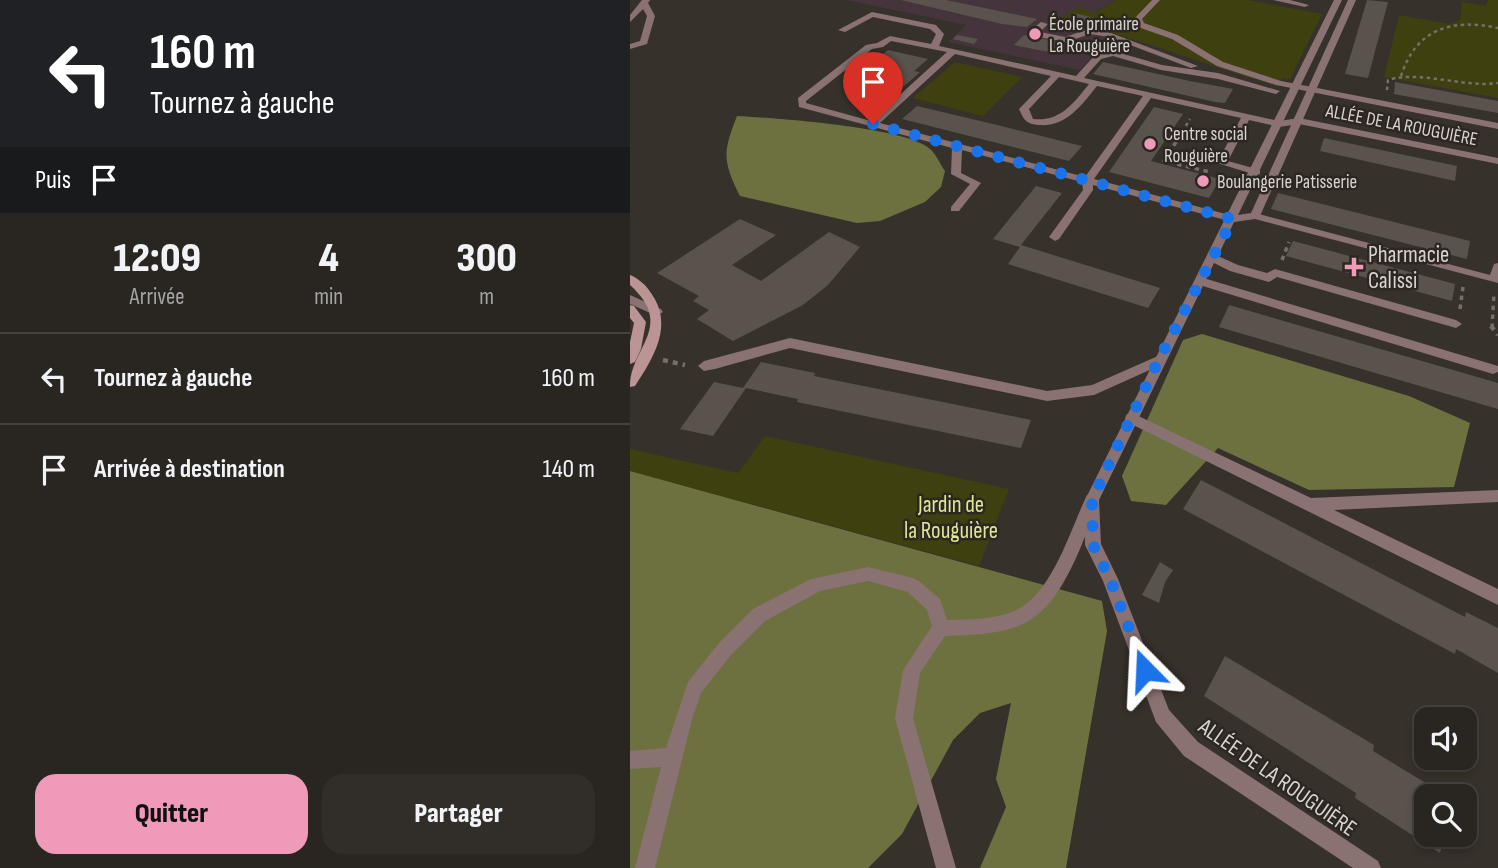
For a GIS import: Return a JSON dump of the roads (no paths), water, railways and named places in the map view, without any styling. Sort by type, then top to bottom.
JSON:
[{"type":"street","points":[[1156,0],[1138,19],[1141,25],[1175,37],[1220,64],[1294,91]]},
{"type":"street","points":[[1277,0],[1305,5]]},
{"type":"street","points":[[1233,219],[1338,0]]},
{"type":"street","name":"ALLÉE DE LA ROUGUIÈRE","points":[[1255,216],[1352,0]]},
{"type":"street","points":[[630,20],[645,1],[651,16],[646,38],[644,42],[630,47]]},
{"type":"street","points":[[842,30],[872,14],[933,27],[940,34],[934,47]]},
{"type":"street","points":[[1044,24],[1035,30],[1036,34],[1066,40],[1089,31],[1111,36],[1218,76]]},
{"type":"street","points":[[1279,124],[890,38],[880,45],[869,47],[802,100],[802,105],[1233,219],[1255,216],[1497,274]]},
{"type":"street","points":[[873,124],[954,51]]},
{"type":"street","points":[[1079,78],[1098,57],[1113,53],[1161,67],[1294,91],[1310,90],[1498,126]]},
{"type":"street","points":[[1057,74],[1024,109],[1029,121],[1042,124],[1065,119],[1096,82]]},
{"type":"street","points":[[1055,237],[1088,190],[1087,181],[1149,94]]},
{"type":"street","points":[[1246,117],[1222,163],[1256,172]]},
{"type":"street","name":"ALLÉE DE LA ROUGUIÈRE","points":[[1279,124],[1299,121],[1498,161]]},
{"type":"street","points":[[955,209],[976,183],[956,174],[957,146]]},
{"type":"street","name":"ALLÉE DE LA ROUGUIÈRE","points":[[1233,219],[1158,361],[1092,500],[1093,545],[1110,579],[1162,716],[1191,749],[1371,868]]},
{"type":"street","points":[[1212,258],[1234,268],[1269,278],[1275,273],[1458,319]]},
{"type":"street","points":[[630,279],[645,289],[657,312],[658,327],[635,364]]},
{"type":"street","points":[[1200,281],[1493,369]]},
{"type":"street","points":[[630,299],[657,312]]},
{"type":"street","points":[[630,309],[640,322],[630,382]]},
{"type":"street","points":[[704,366],[728,363],[765,347],[790,342],[1047,396],[1094,390],[1158,361]]},
{"type":"street","points":[[1132,418],[1498,597]]},
{"type":"street","points":[[1312,505],[1498,496]]},
{"type":"street","points":[[941,628],[984,625],[1022,617],[1053,587],[1092,500]]},
{"type":"street","points":[[645,868],[673,757],[694,688],[725,649],[759,615],[817,584],[868,574],[913,586],[934,606],[941,628]]},
{"type":"street","points":[[941,628],[912,670],[904,718],[946,868]]},
{"type":"street","points":[[630,760],[673,757]]},
{"type":"place","name":"École primaire La Rouguière","points":[[1035,34]]},
{"type":"place","name":"Centre social Rouguière","points":[[1150,144]]},
{"type":"place","name":"Boulangerie Patisserie","points":[[1203,181]]},
{"type":"place","name":"Pharmacie Calissi","points":[[1354,267]]},
{"type":"park label","name":"Jardin de la Rouguière","points":[[951,517]]}]
